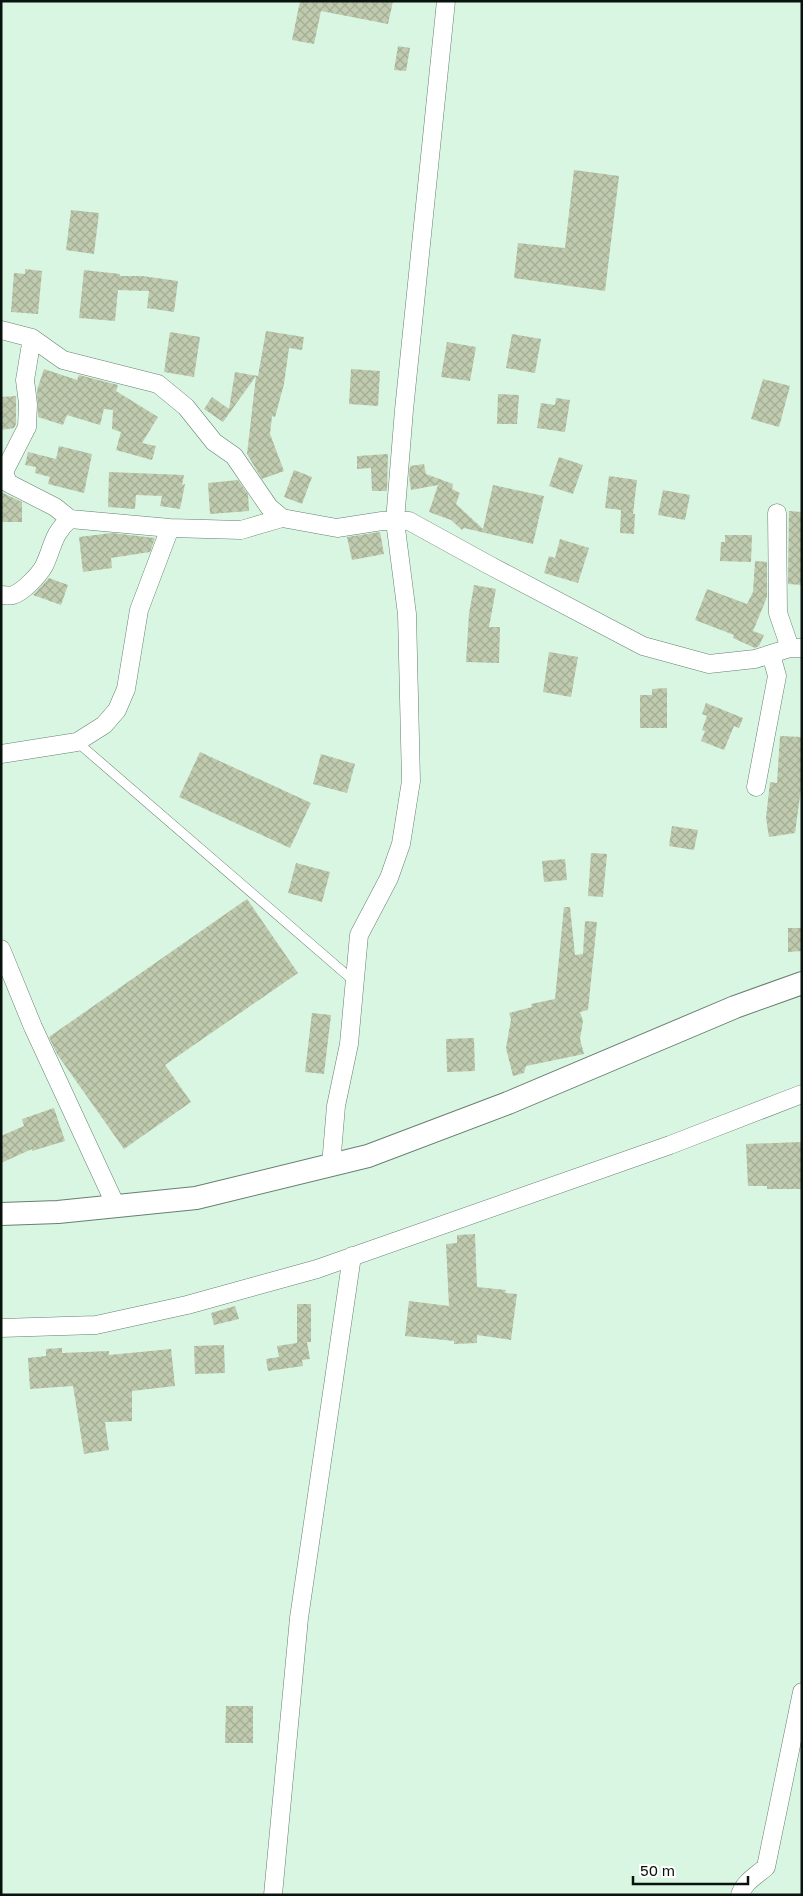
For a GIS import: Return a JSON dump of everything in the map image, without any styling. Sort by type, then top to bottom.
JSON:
[{"type":"street","points":[[331,1165],[336,1106],[349,1044],[359,935],[390,878],[401,844],[411,780],[407,614],[395,521],[446,1]]},
{"type":"street","points":[[1,330],[32,338],[63,360],[158,384],[186,406],[214,442],[234,456],[269,507],[282,518]]},
{"type":"street","points":[[32,338],[24,380],[28,404],[27,427],[3,471],[8,483],[55,507],[70,519],[170,528],[241,530],[282,518],[337,528],[382,521],[410,521],[643,646],[709,664],[755,658],[796,648],[778,614],[777,514]]},
{"type":"street","points":[[1,595],[12,596],[33,580],[44,566],[55,536],[62,525],[70,519]]},
{"type":"street","points":[[1,754],[78,742],[104,725],[118,710],[126,689],[138,610],[170,528]]},
{"type":"street","points":[[756,787],[777,676],[771,654]]},
{"type":"street","points":[[1,949],[33,1027],[116,1206]]},
{"type":"street","points":[[1,1214],[58,1212],[196,1198],[368,1156],[508,1103],[736,1007],[802,983]]},
{"type":"street","points":[[1,1328],[96,1324],[187,1305],[317,1269],[670,1145],[802,1094]]},
{"type":"street","points":[[273,1895],[299,1618],[352,1256]]},
{"type":"street","points":[[740,1895],[744,1884],[755,1878],[766,1867],[802,1692]]},
{"type":"lane","points":[[78,742],[355,982]]},
{"type":"building","points":[[300,1],[393,1],[388,24],[321,11],[314,44],[292,40]]},
{"type":"building","points":[[398,46],[410,48],[406,71],[394,70]]},
{"type":"building","points":[[574,170],[619,176],[605,291],[514,278],[518,243],[565,248]]},
{"type":"building","points":[[71,210],[99,213],[94,254],[66,250]]},
{"type":"building","points":[[25,269],[42,271],[38,314],[11,312],[14,273],[25,274]]},
{"type":"building","points":[[84,270],[120,274],[120,276],[142,276],[178,281],[174,312],[147,308],[149,291],[118,290],[115,321],[79,318]]},
{"type":"building","points":[[266,331],[304,337],[302,350],[289,348],[284,384],[275,417],[272,416],[270,434],[284,471],[262,479],[247,454],[256,376],[223,422],[204,409],[212,397],[229,409],[235,372],[258,376]]},
{"type":"building","points":[[170,332],[200,337],[194,377],[164,372]]},
{"type":"building","points":[[512,334],[541,339],[535,373],[506,368]]},
{"type":"building","points":[[447,342],[476,347],[470,381],[441,377]]},
{"type":"building","points":[[44,369],[77,380],[79,375],[118,385],[116,391],[158,417],[142,443],[156,446],[152,460],[116,450],[121,432],[112,429],[113,410],[104,409],[100,425],[67,415],[63,425],[38,417],[37,390]]},
{"type":"building","points":[[351,369],[380,371],[378,406],[349,404]]},
{"type":"building","points":[[763,379],[790,386],[779,427],[751,419]]},
{"type":"building","points":[[498,394],[519,395],[517,424],[497,424]]},
{"type":"building","points":[[16,396],[16,424],[14,428],[1,430],[1,397]]},
{"type":"building","points":[[556,398],[570,400],[565,432],[537,428],[541,403],[555,405]]},
{"type":"building","points":[[59,446],[92,454],[84,493],[48,484],[50,477],[35,473],[36,467],[25,465],[28,452],[56,459]]},
{"type":"building","points":[[388,454],[387,491],[372,491],[371,468],[357,469],[357,456]]},
{"type":"building","points":[[559,457],[583,465],[573,494],[549,486]]},
{"type":"building","points":[[424,464],[426,474],[453,484],[452,489],[460,493],[456,504],[483,529],[493,485],[544,496],[533,544],[464,528],[462,530],[451,520],[429,512],[438,485],[411,490],[409,476],[410,466]]},
{"type":"building","points":[[294,470],[312,477],[302,504],[284,497]]},
{"type":"building","points":[[109,472],[184,475],[182,485],[185,484],[180,509],[160,506],[162,496],[136,495],[135,509],[108,507]]},
{"type":"building","points":[[609,476],[637,480],[633,514],[635,514],[634,534],[620,533],[621,510],[605,508]]},
{"type":"building","points":[[238,480],[248,494],[249,511],[210,514],[208,483]]},
{"type":"building","points":[[663,490],[690,495],[685,520],[658,515]]},
{"type":"building","points":[[1,492],[22,502],[22,522],[1,522]]},
{"type":"building","points":[[789,511],[802,512],[802,585],[788,584]]},
{"type":"building","points":[[380,532],[384,554],[352,560],[347,537]]},
{"type":"building","points":[[112,533],[155,538],[150,552],[111,558],[112,568],[83,572],[79,537]]},
{"type":"building","points":[[725,535],[752,535],[751,562],[720,561],[721,542],[725,542]]},
{"type":"building","points":[[560,539],[589,548],[578,583],[544,573],[549,556],[555,558]]},
{"type":"building","points":[[755,561],[767,562],[767,597],[753,631],[764,635],[759,646],[755,648],[733,638],[734,635],[695,620],[707,589],[747,604],[753,592]]},
{"type":"building","points":[[49,578],[68,585],[61,605],[33,595]]},
{"type":"building","points":[[474,585],[496,589],[489,627],[500,627],[499,663],[466,662],[469,614]]},
{"type":"building","points":[[549,652],[578,657],[571,697],[543,692]]},
{"type":"building","points":[[667,688],[667,728],[640,728],[640,695],[652,695],[652,689]]},
{"type":"building","points":[[706,703],[743,718],[739,728],[734,726],[724,750],[701,741],[705,731],[702,730],[707,716],[702,714]]},
{"type":"building","points":[[780,736],[802,737],[802,781],[795,833],[769,837],[766,818],[770,782],[777,783]]},
{"type":"building","points":[[200,752],[311,803],[290,848],[179,797]]},
{"type":"building","points":[[321,754],[355,764],[347,793],[313,784]]},
{"type":"building","points":[[672,826],[698,830],[694,850],[669,846]]},
{"type":"building","points":[[591,853],[607,854],[603,897],[588,896]]},
{"type":"building","points":[[565,859],[567,880],[544,882],[542,861]]},
{"type":"building","points":[[296,863],[330,872],[322,902],[288,893]]},
{"type":"building","points":[[247,899],[298,973],[165,1065],[191,1102],[124,1149],[57,1054],[49,1037]]},
{"type":"building","points":[[564,907],[570,907],[575,955],[583,954],[585,921],[597,922],[588,1010],[580,1012],[583,1021],[580,1039],[584,1054],[526,1066],[524,1073],[513,1076],[506,1048],[511,1019],[509,1013],[532,1007],[531,1004],[555,999]]},
{"type":"building","points":[[788,928],[802,928],[802,951],[788,952]]},
{"type":"building","points":[[312,1013],[331,1015],[324,1074],[305,1072]]},
{"type":"building","points":[[474,1038],[475,1071],[447,1072],[446,1039]]},
{"type":"building","points":[[54,1108],[65,1141],[32,1151],[32,1149],[1,1163],[1,1136],[24,1126],[22,1119]]},
{"type":"building","points":[[801,1142],[802,1189],[767,1189],[767,1186],[748,1186],[746,1144]]},
{"type":"building","points":[[475,1234],[477,1287],[506,1290],[505,1293],[517,1294],[511,1340],[477,1335],[477,1343],[454,1344],[454,1341],[405,1336],[409,1301],[449,1306],[446,1244],[457,1243],[457,1235]]},
{"type":"building","points":[[297,1304],[311,1304],[311,1342],[307,1342],[310,1359],[302,1360],[303,1366],[268,1371],[266,1359],[279,1357],[277,1346],[297,1343]]},
{"type":"building","points":[[235,1306],[239,1319],[214,1325],[211,1313]]},
{"type":"building","points":[[224,1345],[225,1373],[195,1374],[194,1346]]},
{"type":"building","points":[[62,1348],[62,1353],[109,1351],[109,1355],[171,1349],[175,1386],[132,1391],[132,1421],[105,1422],[109,1450],[84,1454],[73,1386],[30,1389],[28,1358],[46,1356],[46,1349]]},
{"type":"building","points":[[226,1706],[253,1706],[253,1743],[225,1743]]}]
